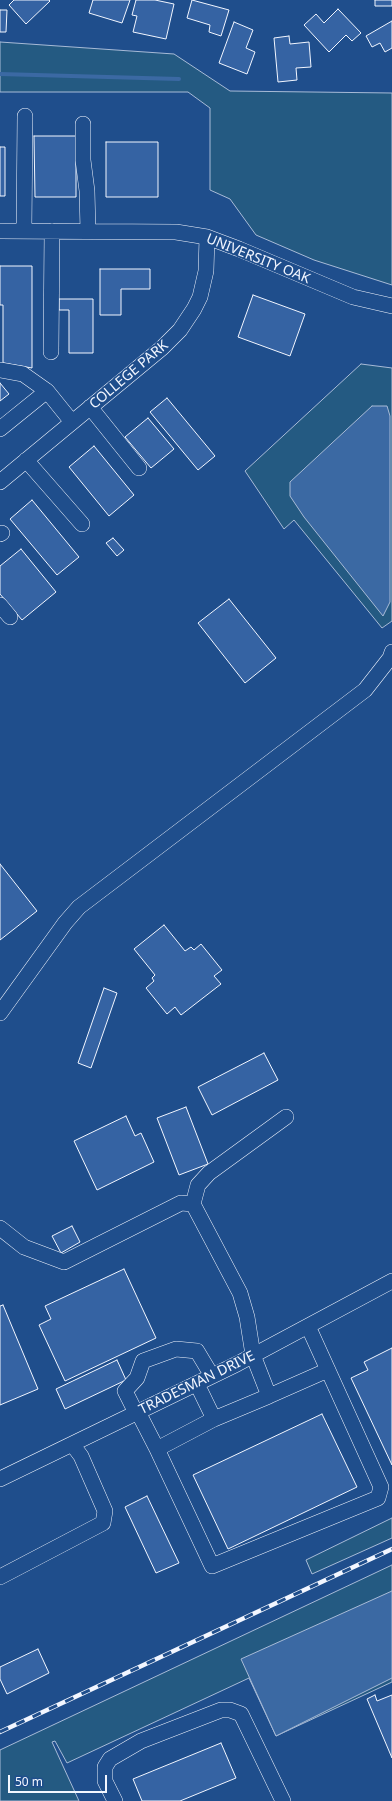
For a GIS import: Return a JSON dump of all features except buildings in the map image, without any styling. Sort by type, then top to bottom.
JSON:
[{"type":"street","points":[[24,231],[25,116]]},
{"type":"street","points":[[83,124],[83,160],[87,191],[88,231]]},
{"type":"street","name":"UNIVERSITY OAK","points":[[0,231],[176,232],[207,237],[353,297],[392,306]]},
{"type":"street","points":[[51,352],[52,231]]},
{"type":"street","name":"COLLEGE PARK","points":[[0,482],[162,348],[180,330],[200,297],[206,270],[207,237]]},
{"type":"street","points":[[0,370],[23,374],[47,391],[72,422]]},
{"type":"street","points":[[0,428],[47,391]]},
{"type":"street","points":[[90,407],[139,468]]},
{"type":"street","points":[[26,460],[82,524]]},
{"type":"street","points":[[0,605],[10,617]]},
{"type":"street","points":[[0,1013],[65,923],[79,907],[365,690],[390,658],[392,652]]},
{"type":"street","points":[[269,1396],[253,1355],[247,1317],[240,1293],[193,1204],[198,1186],[209,1173],[286,1117]]},
{"type":"street","points":[[0,1228],[24,1247],[64,1262],[182,1203],[193,1204]]},
{"type":"street","name":"TRADESMAN DRIVE","points":[[0,1479],[197,1384],[392,1281]]},
{"type":"street","points":[[212,1376],[197,1351],[176,1349],[144,1361],[137,1378],[125,1391],[157,1449],[212,1566],[378,1498],[381,1487],[308,1326]]},
{"type":"street","points":[[157,1449],[214,1420],[328,1370]]},
{"type":"street","points":[[197,1384],[214,1420]]},
{"type":"street","points":[[0,1577],[103,1523],[105,1511],[81,1456],[72,1444]]},
{"type":"street","points":[[115,1801],[105,1781],[105,1767],[110,1759],[141,1741],[221,1710],[241,1714],[283,1801]]},
{"type":"shaded area","points":[[0,42],[174,54],[230,91],[392,93],[392,285],[314,260],[256,235],[230,199],[210,190],[210,108],[188,92],[0,92]]},
{"type":"shaded area","points":[[361,364],[392,368],[392,621],[382,628],[294,520],[284,529],[245,471]]},
{"type":"shaded area","points":[[372,406],[387,406],[390,416],[390,602],[383,616],[304,517],[290,496],[290,482]]},
{"type":"shaded area","points":[[392,1518],[392,1538],[312,1574],[306,1560]]},
{"type":"shaded area","points":[[392,1565],[392,1682],[276,1736],[249,1678],[67,1763],[55,1741],[52,1742],[79,1801],[0,1801],[0,1750]]},
{"type":"shaded area","points":[[392,1591],[392,1678],[276,1736],[241,1659]]},
{"type":"waterway","points":[[0,74],[179,79]]},
{"type":"railway","points":[[0,1732],[392,1549]]}]
